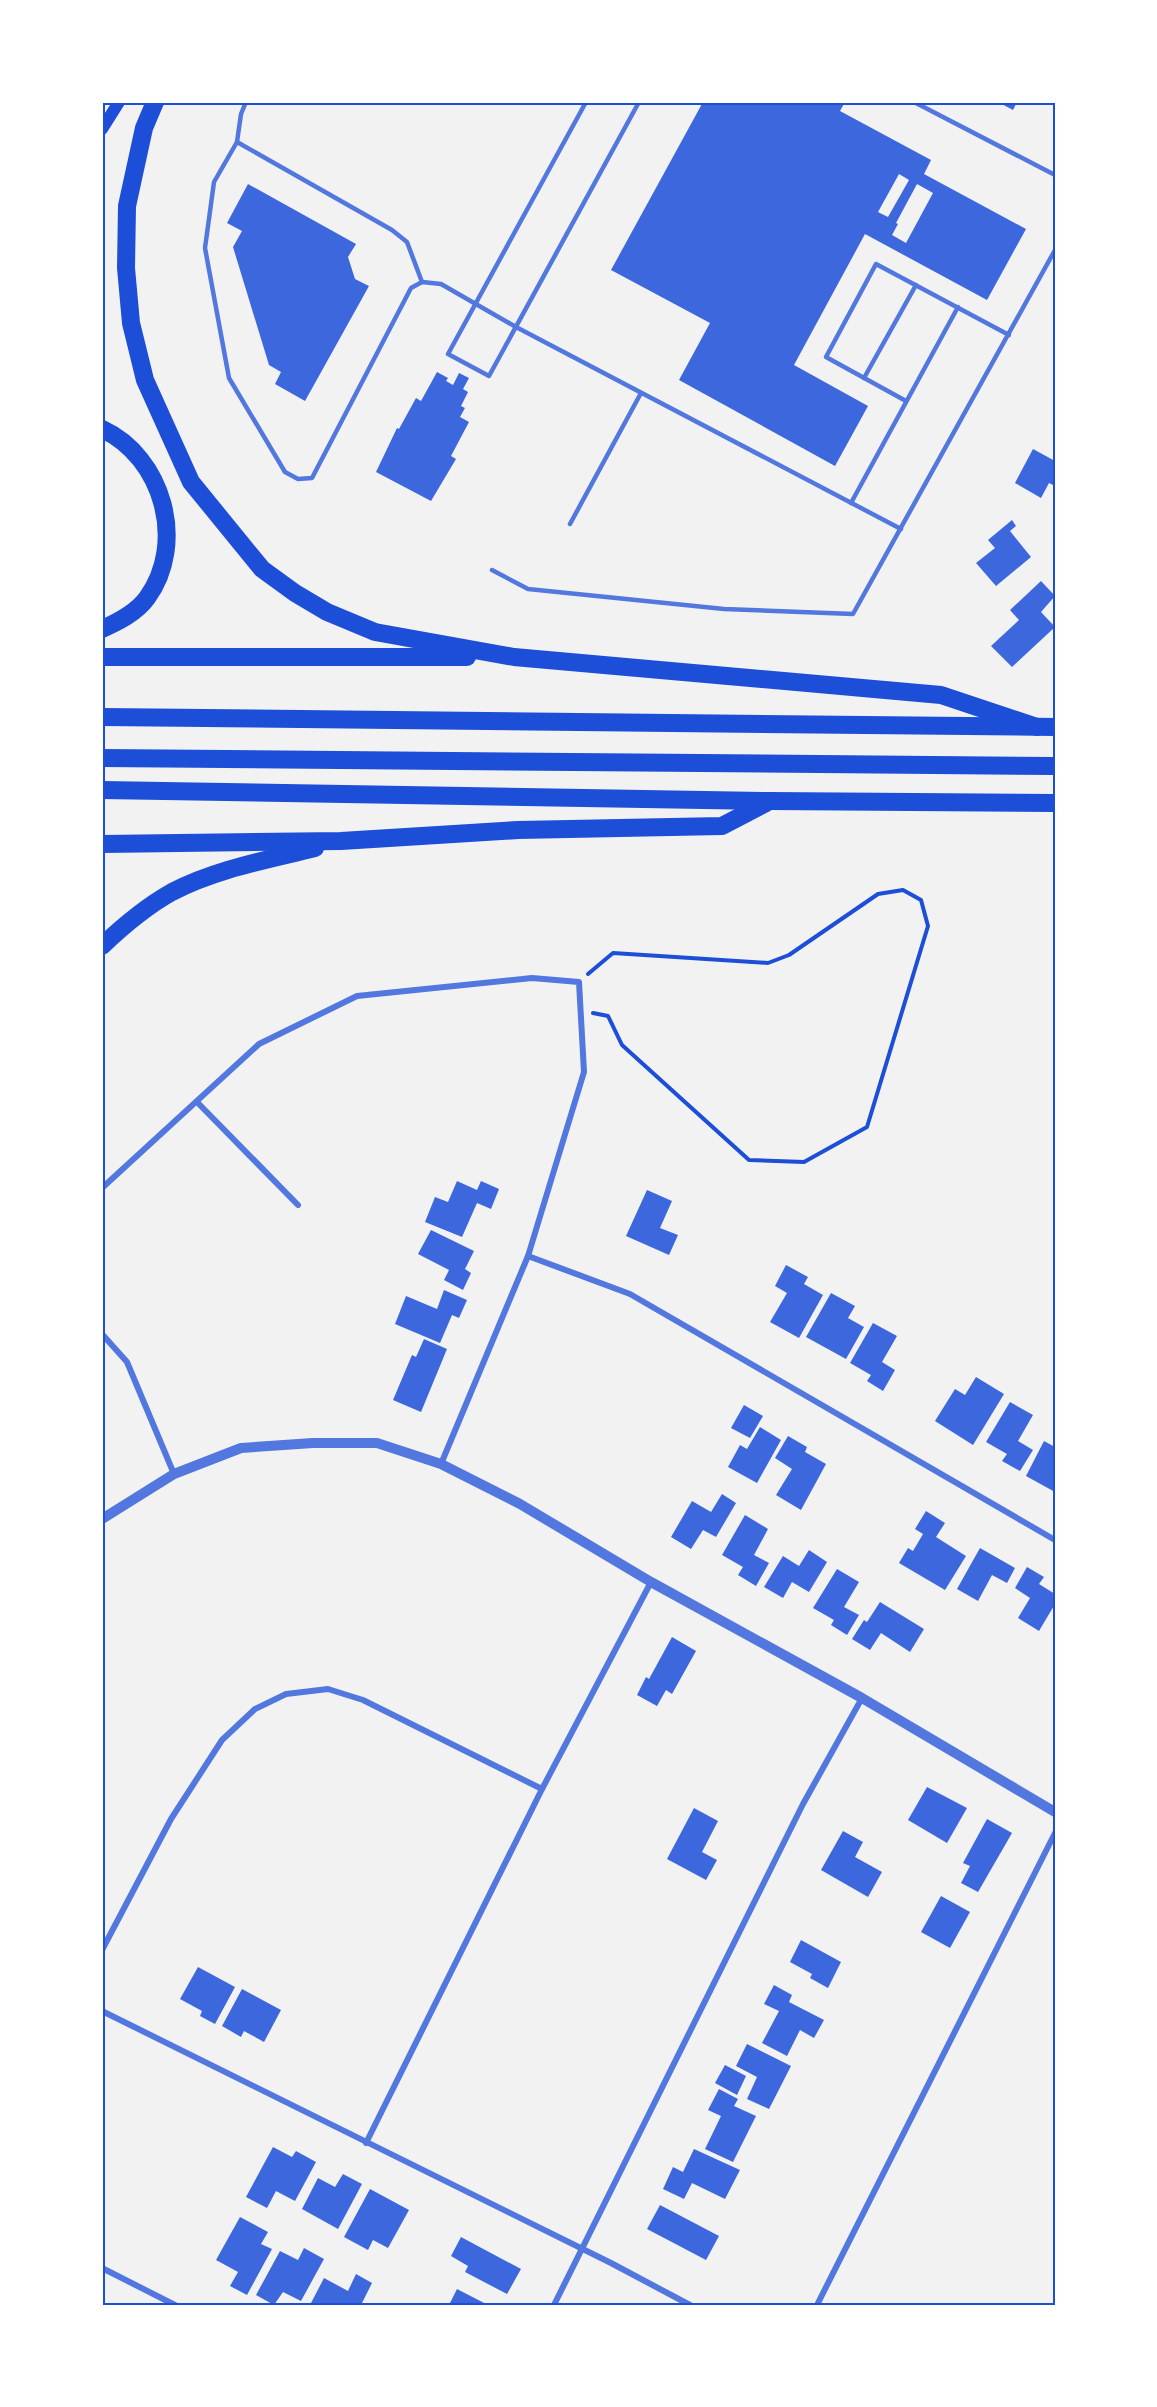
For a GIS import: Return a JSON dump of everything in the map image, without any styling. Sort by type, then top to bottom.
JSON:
[{"type":"highway","points":[[155,102],[144,128],[127,206],[126,268],[130,312],[145,380],[191,482],[262,569],[327,612],[375,632],[514,657]]},
{"type":"highway","points":[[102,429],[130,448],[148,470],[161,498],[168,530],[166,559],[147,599],[134,612],[102,629]]},
{"type":"highway","points":[[102,657],[514,657],[941,695],[1046,727]]},
{"type":"highway","points":[[102,717],[1046,727]]},
{"type":"highway","points":[[102,758],[1055,766]]},
{"type":"highway","points":[[102,790],[769,801],[1055,803]]},
{"type":"highway","points":[[102,844],[341,841],[518,830],[722,826],[769,801]]},
{"type":"highway","points":[[102,946],[127,923],[172,892],[229,870],[341,841]]},
{"type":"main road","points":[[102,129],[119,102]]},
{"type":"street","points":[[102,1188],[259,1044],[357,996],[532,978],[579,982],[584,1072],[528,1256],[441,1464]]},
{"type":"street","points":[[197,1102],[298,1205]]},
{"type":"street","points":[[528,1256],[630,1294],[1055,1540]]},
{"type":"street","points":[[102,1334],[127,1362],[174,1474]]},
{"type":"street","points":[[102,1519],[174,1474],[241,1448],[313,1443],[377,1443],[441,1464],[520,1504],[651,1581],[862,1698],[1055,1812]]},
{"type":"street","points":[[366,2143],[542,1789],[651,1581]]},
{"type":"street","points":[[102,1950],[171,1819],[222,1740],[255,1709],[286,1694],[328,1689],[363,1700],[542,1789]]},
{"type":"street","points":[[554,2305],[803,1803],[862,1698]]},
{"type":"street","points":[[817,2305],[1055,1833]]},
{"type":"street","points":[[102,2011],[582,2248],[690,2305]]},
{"type":"street","points":[[102,2268],[175,2305]]},
{"type":"lane","points":[[246,102],[241,114],[237,142],[214,182],[205,248],[229,378],[285,472],[298,479],[312,478],[411,288],[422,282],[441,284],[516,327],[901,529]]},
{"type":"lane","points":[[586,102],[448,354],[489,376],[639,102]]},
{"type":"lane","points":[[914,102],[1055,176]]},
{"type":"lane","points":[[237,142],[392,230],[407,242],[422,282]]},
{"type":"lane","points":[[492,570],[528,589],[724,609],[853,614],[1055,250]]},
{"type":"lane","points":[[906,401],[826,357],[876,264],[1009,335]]},
{"type":"lane","points":[[864,378],[916,285]]},
{"type":"lane","points":[[851,503],[958,308]]},
{"type":"lane","points":[[570,524],[640,393]]},
{"type":"path","points":[[579,982],[613,953],[768,963],[789,955],[878,894],[903,890],[921,900],[928,926],[867,1127],[804,1162],[749,1160],[622,1045],[608,1016],[580,1010]]},
{"type":"building","points":[[703,102],[824,102],[829,105],[831,102],[845,102],[840,111],[931,160],[924,174],[1026,229],[987,300],[865,234],[794,365],[868,406],[835,466],[679,380],[710,323],[611,270]],"holes":[[[899,174],[909,180],[888,217],[878,212]],[[917,184],[933,193],[906,243],[892,235]]]},
{"type":"building","points":[[998,102],[1017,102],[1013,110]]},
{"type":"building","points":[[248,184],[356,244],[348,257],[355,279],[369,286],[305,401],[275,384],[281,372],[269,365],[233,247],[242,231],[227,223]]},
{"type":"building","points":[[437,372],[448,378],[446,381],[453,385],[459,373],[469,378],[463,389],[468,392],[461,406],[465,408],[460,417],[469,422],[451,456],[456,459],[431,501],[376,472],[397,428],[399,429],[416,398],[421,401]]},
{"type":"building","points":[[1033,449],[1055,461],[1055,486],[1049,483],[1041,498],[1015,483]]},
{"type":"building","points":[[1012,520],[1016,526],[1010,531],[1031,557],[996,586],[976,563],[995,548],[988,540]]},
{"type":"building","points":[[1041,581],[1055,596],[1041,612],[1055,627],[1012,667],[991,646],[1019,620],[1010,610]]},
{"type":"building","points":[[457,1181],[477,1190],[481,1181],[499,1189],[491,1209],[477,1203],[462,1237],[425,1222],[435,1197],[448,1202]]},
{"type":"building","points":[[647,1190],[672,1201],[660,1228],[678,1235],[669,1255],[626,1236]]},
{"type":"building","points":[[431,1230],[474,1251],[465,1269],[471,1273],[463,1290],[444,1280],[449,1270],[418,1254]]},
{"type":"building","points":[[786,1265],[808,1277],[804,1284],[823,1295],[799,1338],[770,1322],[787,1293],[775,1286]]},
{"type":"building","points":[[444,1290],[467,1300],[459,1318],[452,1315],[440,1343],[395,1324],[406,1296],[437,1309]]},
{"type":"building","points":[[831,1293],[855,1306],[848,1318],[864,1327],[846,1359],[806,1337]]},
{"type":"building","points":[[873,1323],[897,1336],[882,1362],[895,1370],[883,1391],[867,1381],[871,1375],[850,1363]]},
{"type":"building","points":[[424,1339],[447,1349],[421,1412],[393,1400],[412,1355],[416,1357]]},
{"type":"building","points":[[976,1377],[1004,1394],[973,1445],[935,1421],[955,1389],[965,1395]]},
{"type":"building","points":[[1010,1402],[1033,1415],[1018,1441],[1033,1450],[1020,1471],[1002,1461],[1007,1454],[986,1442]]},
{"type":"building","points":[[744,1405],[763,1416],[750,1438],[731,1428]]},
{"type":"building","points":[[760,1427],[781,1440],[757,1483],[728,1467],[740,1445],[747,1449]]},
{"type":"building","points":[[788,1436],[807,1447],[805,1452],[826,1464],[801,1510],[776,1495],[792,1469],[775,1458]]},
{"type":"building","points":[[1044,1441],[1055,1447],[1055,1492],[1026,1476]]},
{"type":"building","points":[[722,1494],[736,1503],[716,1537],[703,1530],[691,1549],[671,1537],[692,1501],[711,1512]]},
{"type":"building","points":[[926,1511],[945,1523],[936,1537],[966,1556],[945,1590],[899,1563],[908,1548],[913,1551],[923,1534],[915,1529]]},
{"type":"building","points":[[745,1515],[768,1529],[754,1555],[769,1563],[756,1586],[738,1575],[743,1567],[722,1555]]},
{"type":"building","points":[[980,1548],[1015,1568],[1007,1583],[992,1575],[978,1601],[957,1589]]},
{"type":"building","points":[[809,1550],[827,1562],[809,1592],[792,1582],[783,1598],[764,1587],[783,1556],[799,1566]]},
{"type":"building","points":[[1027,1567],[1044,1577],[1039,1584],[1055,1594],[1055,1604],[1039,1631],[1018,1618],[1030,1598],[1015,1588]]},
{"type":"building","points":[[837,1569],[859,1582],[844,1607],[859,1615],[847,1635],[831,1625],[834,1620],[813,1608]]},
{"type":"building","points":[[880,1602],[924,1629],[910,1652],[881,1633],[870,1650],[852,1639],[864,1620],[867,1622]]},
{"type":"building","points":[[672,1637],[696,1651],[672,1694],[666,1690],[657,1706],[637,1695],[646,1677],[649,1679]]},
{"type":"building","points":[[927,1787],[967,1808],[947,1843],[908,1820]]},
{"type":"building","points":[[694,1808],[718,1821],[702,1852],[717,1860],[706,1880],[667,1859]]},
{"type":"building","points":[[987,1819],[1012,1833],[978,1892],[961,1883],[970,1866],[963,1863]]},
{"type":"building","points":[[843,1831],[863,1842],[855,1857],[882,1872],[868,1897],[821,1870]]},
{"type":"building","points":[[941,1896],[970,1912],[950,1948],[921,1932]]},
{"type":"building","points":[[801,1940],[841,1962],[828,1988],[810,1978],[812,1974],[790,1962]]},
{"type":"building","points":[[198,1967],[235,1987],[215,2024],[200,2016],[202,2011],[180,1999]]},
{"type":"building","points":[[774,1985],[792,1995],[789,2002],[824,2020],[814,2038],[800,2030],[787,2056],[762,2043],[779,2011],[764,2004]]},
{"type":"building","points":[[242,1989],[281,2010],[264,2042],[244,2031],[241,2037],[222,2026]]},
{"type":"building","points":[[747,2044],[791,2066],[769,2109],[747,2099],[757,2077],[736,2066]]},
{"type":"building","points":[[725,2065],[746,2076],[737,2095],[715,2083]]},
{"type":"building","points":[[719,2089],[738,2099],[734,2106],[756,2116],[733,2162],[705,2149],[721,2116],[708,2110]]},
{"type":"building","points":[[273,2147],[292,2157],[296,2151],[316,2162],[295,2201],[276,2191],[267,2208],[246,2197]]},
{"type":"building","points":[[694,2149],[740,2170],[725,2199],[692,2183],[684,2199],[663,2189],[673,2167],[683,2172]]},
{"type":"building","points":[[343,2174],[362,2184],[338,2229],[302,2209],[318,2178],[335,2187]]},
{"type":"building","points":[[370,2189],[409,2210],[388,2248],[373,2240],[368,2250],[344,2237]]},
{"type":"building","points":[[660,2205],[719,2236],[706,2260],[647,2229]]},
{"type":"building","points":[[240,2217],[268,2232],[261,2244],[272,2249],[247,2295],[230,2286],[238,2272],[216,2260]]},
{"type":"building","points":[[461,2237],[521,2269],[507,2294],[465,2272],[468,2266],[451,2256]]},
{"type":"building","points":[[304,2248],[324,2259],[301,2301],[283,2292],[274,2305],[256,2295],[280,2251],[298,2260]]},
{"type":"building","points":[[356,2274],[372,2283],[361,2305],[310,2305],[324,2278],[348,2291]]},
{"type":"building","points":[[457,2289],[488,2305],[449,2305]]}]
